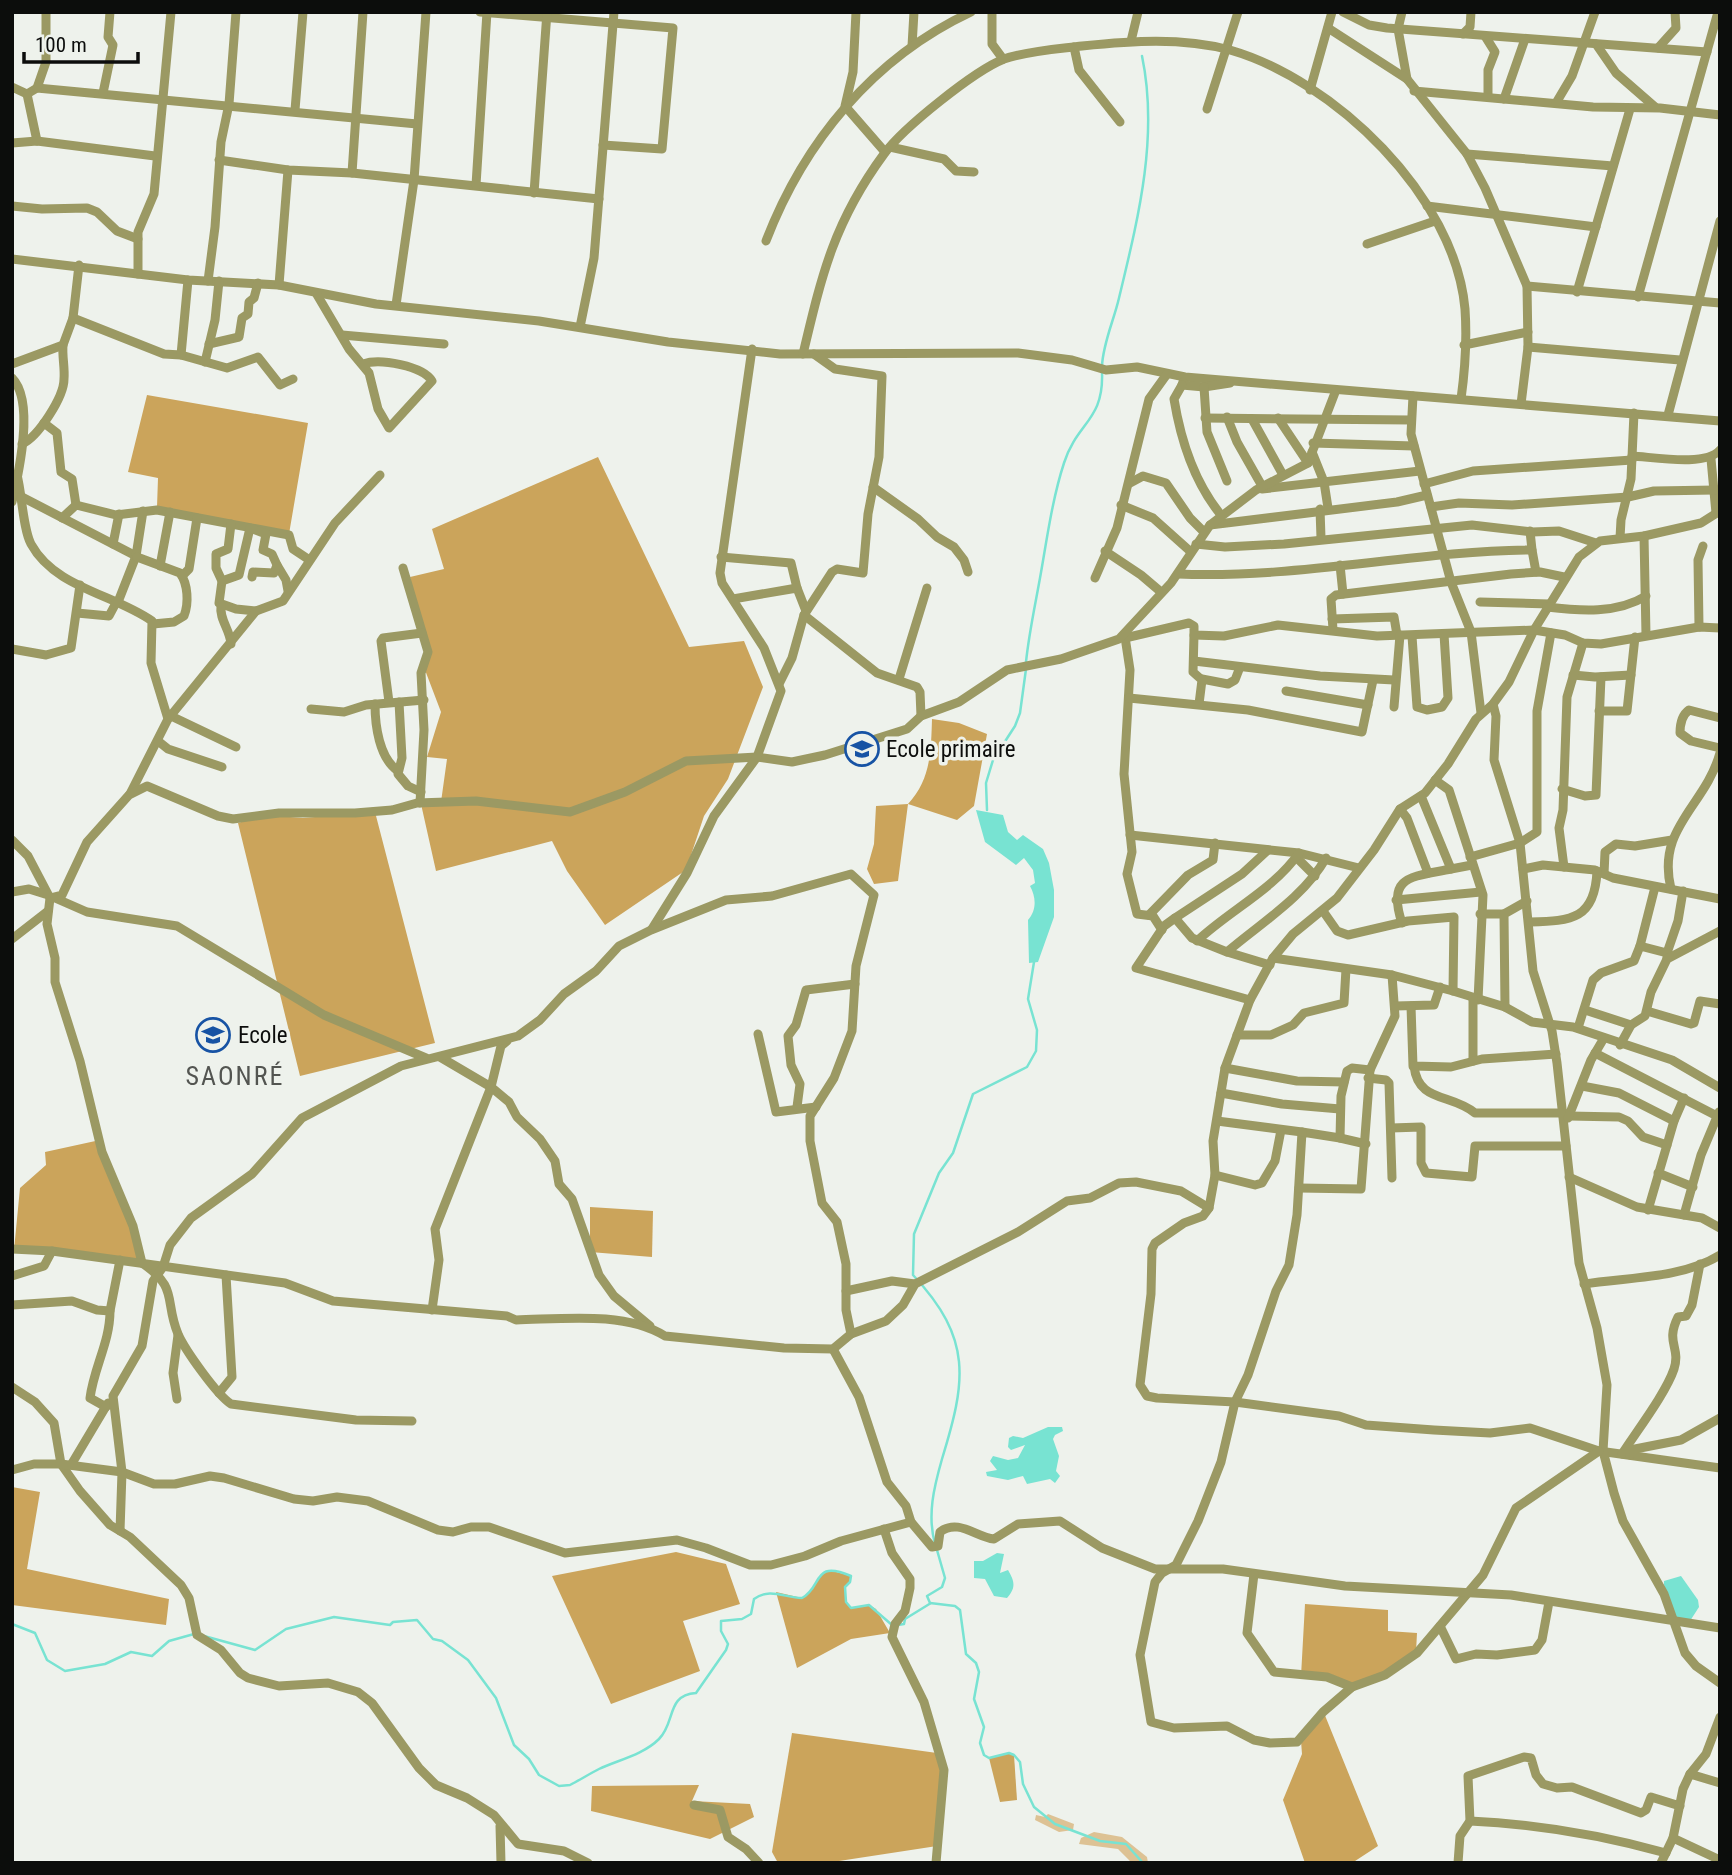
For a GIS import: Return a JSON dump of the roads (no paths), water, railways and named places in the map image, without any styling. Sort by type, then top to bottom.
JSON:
[{"type":"street","points":[[37,88],[46,62],[46,12]]},
{"type":"street","points":[[103,93],[113,45],[108,37],[110,12]]},
{"type":"street","points":[[138,274],[139,227],[154,194],[155,156],[171,12]]},
{"type":"street","points":[[208,281],[219,160],[229,104],[236,12]]},
{"type":"street","points":[[295,110],[303,12]]},
{"type":"street","points":[[352,173],[363,12]]},
{"type":"street","points":[[397,305],[414,180],[426,12]]},
{"type":"street","points":[[580,327],[594,258],[614,12]]},
{"type":"street","points":[[845,106],[853,72],[856,12]]},
{"type":"street","points":[[912,46],[914,12]]},
{"type":"street","points":[[766,241],[801,170],[845,106],[879,70],[934,30],[971,12]]},
{"type":"street","points":[[992,12],[992,44],[1003,59]]},
{"type":"street","points":[[1131,41],[1138,12]]},
{"type":"street","points":[[1206,109],[1238,12]]},
{"type":"street","points":[[1310,90],[1332,12]]},
{"type":"street","points":[[1343,12],[1369,25],[1398,29],[1707,52]]},
{"type":"street","points":[[1402,12],[1398,29],[1407,79]]},
{"type":"street","points":[[1463,34],[1470,27],[1471,12]]},
{"type":"street","points":[[1556,103],[1572,75],[1594,12]]},
{"type":"street","points":[[1658,48],[1676,28],[1675,12]]},
{"type":"street","points":[[1638,297],[1718,12]]},
{"type":"street","points":[[476,185],[484,13],[673,28],[662,149],[603,145]]},
{"type":"street","points":[[534,193],[547,16]]},
{"type":"street","points":[[1328,28],[1407,79],[1467,154],[1496,212],[1527,286],[1528,347],[1521,404]]},
{"type":"street","points":[[1485,36],[1494,52],[1488,71],[1488,97]]},
{"type":"street","points":[[1504,99],[1525,39]]},
{"type":"street","points":[[803,354],[835,236],[887,150],[943,96],[1003,59],[1131,41],[1197,43],[1227,50],[1285,74],[1310,90],[1368,134],[1427,206],[1455,265],[1465,308],[1461,399]]},
{"type":"street","points":[[1596,44],[1616,73],[1657,108]]},
{"type":"street","points":[[1074,47],[1079,71],[1094,85],[1120,122]]},
{"type":"street","points":[[12,88],[27,94]]},
{"type":"street","points":[[27,94],[37,88],[162,97],[417,124]]},
{"type":"street","points":[[1415,91],[1720,115]]},
{"type":"street","points":[[27,94],[37,141]]},
{"type":"street","points":[[845,106],[887,150],[944,159],[956,171],[974,172]]},
{"type":"street","points":[[1577,292],[1630,109]]},
{"type":"street","points":[[12,143],[37,141],[155,156]]},
{"type":"street","points":[[1467,154],[1613,166]]},
{"type":"street","points":[[219,160],[288,170],[352,173],[599,199]]},
{"type":"street","points":[[279,285],[288,170]]},
{"type":"street","points":[[12,206],[42,209],[87,208],[97,212],[117,230],[138,239]]},
{"type":"street","points":[[1427,206],[1496,212],[1596,226]]},
{"type":"street","points":[[1367,244],[1435,221]]},
{"type":"street","points":[[1668,415],[1680,360],[1720,221]]},
{"type":"street","points":[[12,259],[188,280],[279,285],[397,305],[580,327],[668,342],[780,354],[1018,353],[1072,360],[1106,370],[1137,367],[1204,387],[1238,381]]},
{"type":"street","points":[[22,444],[33,440],[64,380],[63,345],[72,318],[79,265]]},
{"type":"street","points":[[181,355],[188,280]]},
{"type":"street","points":[[205,362],[219,281]]},
{"type":"street","points":[[209,344],[239,338],[242,318],[248,314],[249,302],[254,298],[258,283]]},
{"type":"street","points":[[1527,286],[1720,303]]},
{"type":"street","points":[[316,293],[342,335],[369,373],[382,418],[389,428],[432,381],[422,371],[383,360],[363,364]]},
{"type":"street","points":[[72,318],[164,354],[181,355],[233,368],[258,357],[280,385],[293,379]]},
{"type":"street","points":[[1464,345],[1528,332]]},
{"type":"street","points":[[342,335],[444,344]]},
{"type":"street","points":[[12,364],[63,345]]},
{"type":"street","points":[[1528,347],[1680,360]]},
{"type":"street","points":[[651,930],[687,873],[714,816],[757,757],[769,732],[781,691],[764,648],[722,583],[720,557],[728,527],[752,349]]},
{"type":"street","points":[[779,684],[789,667],[805,613],[835,570],[863,573],[879,457],[882,376],[835,369],[825,365],[814,354]]},
{"type":"street","points":[[1094,578],[1117,528],[1121,505],[1130,483],[1130,468],[1143,433],[1151,395],[1167,374]]},
{"type":"street","points":[[12,378],[23,395],[17,432],[22,444],[12,502]]},
{"type":"street","points":[[1184,381],[1238,381],[1720,421]]},
{"type":"street","points":[[1184,381],[1175,402],[1188,456],[1202,489],[1221,515]]},
{"type":"street","points":[[1204,387],[1205,418],[1210,446],[1227,481]]},
{"type":"street","points":[[1122,638],[1178,574],[1207,528],[1259,488],[1308,463],[1336,390]]},
{"type":"street","points":[[1413,396],[1411,421],[1414,446],[1451,582],[1471,632],[1481,713]]},
{"type":"street","points":[[1620,538],[1621,520],[1628,497],[1634,413]]},
{"type":"street","points":[[1227,417],[1259,488]]},
{"type":"street","points":[[1205,418],[1411,421]]},
{"type":"street","points":[[1278,418],[1295,448],[1308,463]]},
{"type":"street","points":[[1252,419],[1283,475]]},
{"type":"street","points":[[44,423],[57,433],[61,472],[72,479],[76,505]]},
{"type":"street","points":[[1313,448],[1414,446]]},
{"type":"street","points":[[1313,448],[1324,482],[1321,538]]},
{"type":"street","points":[[1424,484],[1473,471],[1632,458],[1711,458],[1720,450]]},
{"type":"street","points":[[1711,458],[1718,512],[1701,523],[1644,536],[1596,543],[1579,556],[1534,630],[1514,673],[1493,704],[1481,713],[1436,780],[1421,796],[1400,809],[1374,850],[1323,911],[1293,934],[1272,961],[1250,1000],[1225,1068],[1213,1141],[1215,1175],[1209,1208],[1203,1216],[1184,1223],[1155,1243],[1152,1249],[1151,1294],[1140,1385],[1147,1396],[1157,1398],[1235,1402],[1339,1416],[1366,1424],[1490,1433],[1530,1428],[1601,1451],[1720,1468]]},
{"type":"street","points":[[1259,488],[1420,471]]},
{"type":"street","points":[[17,475],[30,542],[47,564],[80,585],[149,619],[153,624],[151,663],[170,718],[236,747]]},
{"type":"street","points":[[221,605],[256,611],[278,605],[345,510],[380,475]]},
{"type":"street","points":[[1130,483],[1143,476],[1166,482],[1190,518],[1207,528],[1324,509],[1397,502],[1427,495]]},
{"type":"street","points":[[873,487],[954,547],[964,560],[968,572]]},
{"type":"street","points":[[1431,507],[1459,503],[1512,505],[1628,497],[1646,492],[1715,490]]},
{"type":"street","points":[[22,497],[136,556],[183,575]]},
{"type":"street","points":[[76,505],[119,514],[170,512],[289,535],[293,550],[308,559]]},
{"type":"street","points":[[62,518],[76,505]]},
{"type":"street","points":[[1121,505],[1153,517],[1194,548],[1234,547],[1436,526],[1488,525],[1530,531],[1559,531],[1596,543]]},
{"type":"street","points":[[77,613],[109,616],[118,602],[136,556],[143,512]]},
{"type":"street","points":[[160,566],[170,512]]},
{"type":"street","points":[[113,544],[119,514]]},
{"type":"street","points":[[183,575],[189,569],[197,517]]},
{"type":"street","points":[[231,524],[228,549],[216,554],[216,568],[222,580],[221,618],[230,635],[231,644]]},
{"type":"street","points":[[250,527],[266,534],[263,550],[272,554],[286,580],[288,591]]},
{"type":"street","points":[[222,580],[239,575],[250,527]]},
{"type":"street","points":[[1530,531],[1536,572]]},
{"type":"street","points":[[1644,536],[1646,635]]},
{"type":"street","points":[[1699,627],[1698,560],[1703,546]]},
{"type":"street","points":[[1178,574],[1233,575],[1401,561],[1443,554],[1532,550]]},
{"type":"street","points":[[1105,551],[1142,575],[1161,592]]},
{"type":"street","points":[[720,557],[791,563],[805,613],[877,673],[912,683],[920,692],[921,716]]},
{"type":"street","points":[[252,577],[253,572],[267,575],[274,573],[276,565]]},
{"type":"street","points":[[1340,565],[1343,594]]},
{"type":"street","points":[[402,568],[428,653],[421,673],[424,700],[420,803]]},
{"type":"street","points":[[1333,630],[1331,600],[1343,594],[1536,572],[1564,577]]},
{"type":"street","points":[[153,624],[174,622],[184,616],[187,601],[183,575]]},
{"type":"street","points":[[12,649],[46,655],[69,649],[80,585]]},
{"type":"street","points":[[899,679],[927,588]]},
{"type":"street","points":[[733,599],[797,589]]},
{"type":"street","points":[[1480,602],[1610,609],[1635,603],[1646,596]]},
{"type":"street","points":[[50,897],[65,891],[87,842],[129,795],[170,718],[256,611]]},
{"type":"street","points":[[1332,620],[1392,617],[1397,624],[1394,707]]},
{"type":"street","points":[[129,795],[153,787],[218,816],[233,819],[279,813],[383,811],[420,803],[476,801],[570,812],[625,792],[686,761],[757,757],[792,762],[807,760],[907,729],[921,716],[959,702],[1007,670],[1061,659],[1122,638],[1189,624],[1195,626],[1194,673],[1202,679],[1228,684],[1235,680],[1240,667]]},
{"type":"street","points":[[1194,635],[1224,636],[1278,625],[1412,636],[1534,630],[1583,643],[1601,644],[1699,627],[1720,628]]},
{"type":"street","points":[[398,771],[402,758],[381,641],[383,638],[422,633]]},
{"type":"street","points":[[1402,923],[1396,891],[1403,883],[1428,873],[1451,869],[1520,843],[1537,832],[1537,711],[1551,633]]},
{"type":"street","points":[[1412,636],[1417,707],[1433,710],[1442,707],[1448,698],[1444,634]]},
{"type":"street","points":[[1599,711],[1628,711],[1635,637]]},
{"type":"street","points":[[1122,638],[1129,660],[1124,774],[1129,835],[1129,889],[1137,914],[1149,915],[1162,930]]},
{"type":"street","points":[[1564,867],[1559,828],[1567,697],[1583,643]]},
{"type":"street","points":[[1194,661],[1395,680]]},
{"type":"street","points":[[1573,675],[1631,675]]},
{"type":"street","points":[[1562,789],[1585,796],[1596,795],[1601,677]]},
{"type":"street","points":[[1199,704],[1202,679]]},
{"type":"street","points":[[1129,698],[1199,704],[1362,732],[1373,680]]},
{"type":"street","points":[[1286,691],[1368,705]]},
{"type":"street","points":[[311,709],[344,712],[375,704],[424,700]]},
{"type":"street","points":[[375,704],[379,737],[391,766],[408,786],[421,792]]},
{"type":"street","points":[[1493,704],[1496,716],[1494,760],[1520,843],[1533,971],[1550,1024],[1566,1117],[1573,1223],[1607,1385],[1601,1451],[1623,1521],[1660,1587],[1685,1653],[1696,1666],[1720,1683]]},
{"type":"street","points":[[1671,889],[1666,864],[1672,840],[1706,787],[1720,751],[1691,741],[1680,733],[1683,717],[1689,710],[1720,718]]},
{"type":"street","points":[[158,741],[167,749],[222,767]]},
{"type":"street","points":[[1436,780],[1448,789],[1481,892],[1474,1061]]},
{"type":"street","points":[[1421,796],[1451,869]]},
{"type":"street","points":[[1400,809],[1407,818],[1428,873]]},
{"type":"street","points":[[1129,835],[1215,842],[1326,858],[1359,868]]},
{"type":"street","points":[[12,839],[28,856],[50,897],[48,911],[55,982],[80,1061],[102,1152],[133,1226],[142,1263]]},
{"type":"street","points":[[1530,922],[1560,922],[1580,915],[1594,899],[1605,852],[1614,845],[1672,840]]},
{"type":"street","points":[[1149,915],[1188,875],[1213,860],[1215,842]]},
{"type":"street","points":[[1250,1000],[1136,968],[1162,930],[1175,918],[1242,874],[1268,850]]},
{"type":"street","points":[[1297,855],[1315,876]]},
{"type":"street","points":[[1197,941],[1272,883],[1297,855]]},
{"type":"street","points":[[1227,952],[1294,899],[1315,876],[1326,858]]},
{"type":"street","points":[[1522,869],[1539,865],[1564,867],[1720,899]]},
{"type":"street","points":[[432,1310],[439,1260],[435,1229],[491,1087],[501,1046],[540,1020],[564,993],[596,971],[619,946],[651,930],[726,900],[772,896],[851,874],[874,895],[859,946],[852,1031],[834,1079],[810,1116],[810,1141],[822,1203],[837,1222],[846,1264],[847,1321],[851,1334]]},
{"type":"street","points":[[1578,1028],[1593,980],[1601,973],[1634,961],[1655,887]]},
{"type":"street","points":[[12,892],[29,889],[88,912],[177,926],[324,1015],[382,1038],[412,1055],[436,1058],[491,1087],[509,1102],[517,1117],[540,1139],[555,1161],[559,1184],[572,1199],[599,1275],[614,1296],[650,1327],[665,1336],[784,1348],[833,1349],[851,1334],[886,1321],[903,1305],[915,1284],[1018,1232],[1067,1201],[1090,1198],[1119,1183],[1136,1182],[1181,1191],[1209,1208]]},
{"type":"street","points":[[1620,1045],[1631,1025],[1644,1018],[1647,1011],[1651,992],[1667,956],[1678,921],[1683,891]]},
{"type":"street","points":[[1396,900],[1481,892]]},
{"type":"street","points":[[1480,914],[1504,914],[1527,901]]},
{"type":"street","points":[[12,939],[48,911]]},
{"type":"street","points":[[1323,911],[1344,935],[1402,923],[1454,917],[1453,991]]},
{"type":"street","points":[[1504,914],[1505,1007]]},
{"type":"street","points":[[1175,918],[1188,935],[1197,941],[1227,952],[1272,961],[1392,975],[1440,987],[1505,1007],[1532,1022],[1578,1028],[1686,1066],[1720,1088]]},
{"type":"street","points":[[1640,946],[1667,956],[1684,953],[1696,941],[1720,930]]},
{"type":"street","points":[[1237,1035],[1271,1035],[1293,1025],[1304,1013],[1344,1003],[1346,969]]},
{"type":"street","points":[[1299,1188],[1361,1190],[1369,1074],[1395,1018],[1392,975]]},
{"type":"street","points":[[797,1107],[800,1084],[791,1065],[788,1037],[799,1018],[806,990],[855,984]]},
{"type":"street","points":[[1395,1006],[1436,1004],[1440,987]]},
{"type":"street","points":[[1647,1011],[1691,1024],[1695,1023],[1700,1001],[1720,1004]]},
{"type":"street","points":[[1411,1006],[1416,1082],[1423,1090],[1465,1105],[1475,1113],[1619,1117],[1628,1121],[1643,1137],[1667,1145]]},
{"type":"street","points":[[1585,1010],[1631,1025]]},
{"type":"street","points":[[758,1034],[776,1112],[797,1107],[816,1107]]},
{"type":"street","points":[[1566,1117],[1604,1038]]},
{"type":"street","points":[[71,1465],[138,1358],[150,1289],[170,1245],[191,1218],[252,1174],[302,1118],[378,1076],[472,1045],[507,1041]]},
{"type":"street","points":[[1595,1053],[1718,1114],[1684,1215]]},
{"type":"street","points":[[1414,1066],[1451,1067],[1474,1061],[1556,1054]]},
{"type":"street","points":[[1225,1068],[1302,1082],[1344,1082]]},
{"type":"street","points":[[1340,1138],[1340,1109],[1344,1082],[1350,1068],[1389,1082],[1392,1178]]},
{"type":"street","points":[[1582,1086],[1619,1093],[1674,1121]]},
{"type":"street","points":[[1221,1093],[1282,1104],[1340,1109]]},
{"type":"street","points":[[1648,1210],[1674,1121],[1684,1098]]},
{"type":"street","points":[[1217,1121],[1303,1132],[1366,1144]]},
{"type":"street","points":[[1391,1128],[1421,1127],[1421,1163],[1425,1172],[1434,1175],[1472,1177],[1472,1150],[1476,1146],[1566,1146]]},
{"type":"street","points":[[1215,1175],[1255,1185],[1262,1183],[1275,1161],[1281,1130]]},
{"type":"street","points":[[1303,1132],[1289,1265],[1276,1291],[1248,1375],[1235,1402],[1221,1462],[1180,1559],[1170,1570],[1162,1573],[1156,1582],[1146,1640],[1141,1651],[1148,1714],[1154,1725],[1174,1728],[1227,1726],[1254,1740],[1292,1743],[1352,1687],[1400,1665],[1417,1653],[1483,1575],[1516,1508],[1601,1451]]},
{"type":"street","points":[[1658,1173],[1693,1186]]},
{"type":"street","points":[[1569,1177],[1648,1210],[1706,1220],[1720,1228]]},
{"type":"street","points":[[12,1250],[52,1251],[142,1263],[160,1270],[285,1283],[333,1301],[507,1316],[516,1320],[586,1318],[650,1327]]},
{"type":"street","points":[[12,1276],[44,1266],[52,1251]]},
{"type":"street","points":[[1584,1284],[1642,1278],[1700,1264],[1720,1255]]},
{"type":"street","points":[[106,1407],[90,1398],[93,1380],[107,1344],[120,1260]]},
{"type":"street","points":[[1626,1454],[1673,1373],[1676,1356],[1672,1330],[1678,1317],[1686,1316],[1692,1306],[1700,1264]]},
{"type":"street","points":[[160,1270],[178,1335],[173,1373],[177,1399]]},
{"type":"street","points":[[219,1394],[232,1377],[226,1275]]},
{"type":"street","points":[[846,1291],[892,1281],[915,1284]]},
{"type":"street","points":[[12,1305],[72,1301],[97,1310],[110,1311]]},
{"type":"street","points":[[178,1335],[219,1394],[231,1404],[356,1420],[412,1421]]},
{"type":"street","points":[[833,1349],[859,1397],[887,1482],[906,1506],[911,1522],[936,1548],[940,1532],[949,1527],[974,1531],[995,1539],[1018,1524],[1060,1521],[1120,1556],[1141,1565],[1170,1570],[1223,1570],[1345,1586],[1511,1595],[1720,1628]]},
{"type":"street","points":[[12,1387],[35,1402],[54,1423],[61,1464],[80,1491],[110,1525],[181,1585],[189,1598],[197,1634],[221,1650],[240,1673],[279,1686],[328,1683],[358,1692],[372,1703],[419,1768],[436,1785],[467,1798],[494,1815],[518,1844],[564,1851],[588,1863]]},
{"type":"street","points":[[113,1395],[122,1472],[120,1531]]},
{"type":"street","points":[[1626,1454],[1635,1449],[1671,1444],[1720,1418]]},
{"type":"street","points":[[12,1470],[34,1464],[61,1464],[122,1472],[154,1484],[175,1484],[210,1476],[294,1499],[313,1501],[338,1497],[368,1501],[438,1531],[453,1532],[471,1527],[489,1527],[565,1553],[677,1540],[750,1565],[771,1565],[911,1522]]},
{"type":"street","points":[[884,1530],[892,1553],[909,1580],[910,1588],[905,1611],[895,1624],[892,1637],[924,1702],[944,1770],[936,1863]]},
{"type":"street","points":[[1254,1574],[1247,1633],[1274,1672],[1327,1677],[1352,1687]]},
{"type":"street","points":[[1440,1626],[1456,1659],[1476,1654],[1526,1652],[1535,1650],[1542,1640],[1549,1602]]},
{"type":"street","points":[[1661,1863],[1673,1838],[1690,1773],[1706,1754],[1720,1717]]},
{"type":"street","points":[[1458,1863],[1460,1836],[1470,1821],[1468,1776],[1524,1757],[1531,1758],[1538,1778],[1550,1787],[1572,1787],[1641,1812],[1646,1810],[1651,1797],[1680,1806]]},
{"type":"street","points":[[1690,1773],[1720,1783]]},
{"type":"street","points":[[694,1805],[720,1810],[728,1837],[746,1849],[759,1863]]},
{"type":"street","points":[[1470,1821],[1533,1824],[1622,1840],[1666,1853]]},
{"type":"street","points":[[500,1824],[501,1863]]},
{"type":"street","points":[[1673,1838],[1720,1860]]},
{"type":"water","points":[[976,810],[1003,815],[1008,832],[1017,840],[1023,835],[1043,849],[1049,863],[1054,890],[1054,917],[1038,962],[1029,963],[1028,920],[1035,903],[1030,886],[1035,883],[1033,870],[1024,858],[1016,865],[985,842]]},
{"type":"water","points":[[1048,1427],[1062,1427],[1063,1431],[1053,1439],[1059,1456],[1056,1471],[1060,1476],[1055,1483],[1050,1479],[1027,1484],[1023,1476],[1008,1480],[987,1476],[986,1472],[997,1470],[990,1461],[993,1456],[1008,1460],[1018,1458],[1025,1445],[1011,1450],[1008,1447],[1009,1438],[1023,1438]]},
{"type":"water","points":[[997,1553],[1004,1554],[1000,1573],[1008,1570],[1013,1581],[1012,1591],[1007,1598],[994,1596],[985,1579],[974,1578],[974,1561],[983,1561]]},
{"type":"water","points":[[1681,1576],[1698,1600],[1699,1607],[1690,1621],[1676,1618],[1664,1585],[1664,1581]]},
{"type":"waterway","points":[[1102,366],[1133,238],[1144,178],[1148,117],[1142,56]]},
{"type":"waterway","points":[[1026,662],[1060,477],[1069,449],[1099,401],[1102,372]]},
{"type":"waterway","points":[[987,810],[986,783],[993,760],[1015,726],[1020,713],[1026,669]]},
{"type":"waterway","points":[[935,1544],[932,1501],[956,1406],[959,1362],[955,1341],[946,1320],[913,1275],[914,1234],[939,1173],[953,1153],[973,1094],[1027,1067],[1036,1051],[1037,1030],[1028,999],[1034,962]]},
{"type":"waterway","points":[[937,1550],[945,1578],[942,1587],[927,1596],[930,1603],[955,1606],[960,1610],[966,1654],[976,1663],[979,1672],[974,1699],[984,1727],[980,1743],[984,1755],[989,1758],[1009,1753],[1014,1755],[1020,1762],[1023,1784],[1034,1807],[1055,1824],[1100,1841],[1126,1844],[1143,1863]]},
{"type":"waterway","points":[[204,1636],[255,1650],[286,1629],[334,1617],[390,1625],[393,1622],[417,1620],[433,1639],[442,1641],[468,1660],[496,1698],[514,1745],[529,1759],[539,1775],[559,1786],[570,1785],[653,1745],[668,1725],[676,1704],[686,1695],[696,1693],[726,1650],[728,1644],[721,1631],[721,1621],[742,1619],[751,1614],[754,1599],[760,1596],[772,1593],[802,1598],[824,1573],[839,1572],[851,1576],[845,1587],[846,1602],[851,1608],[869,1605],[892,1625]]},
{"type":"waterway","points":[[898,1625],[904,1624],[905,1619],[931,1603]]},
{"type":"waterway","points":[[12,1624],[35,1633],[47,1660],[65,1671],[105,1664],[131,1652],[152,1656],[169,1641],[194,1634]]},
{"type":"place","name":"Ecole primaire","points":[[862,749]]},
{"type":"place","name":"Ecole","points":[[213,1035]]},
{"type":"district","name":"SAONRÉ","points":[[235,1076]]}]
